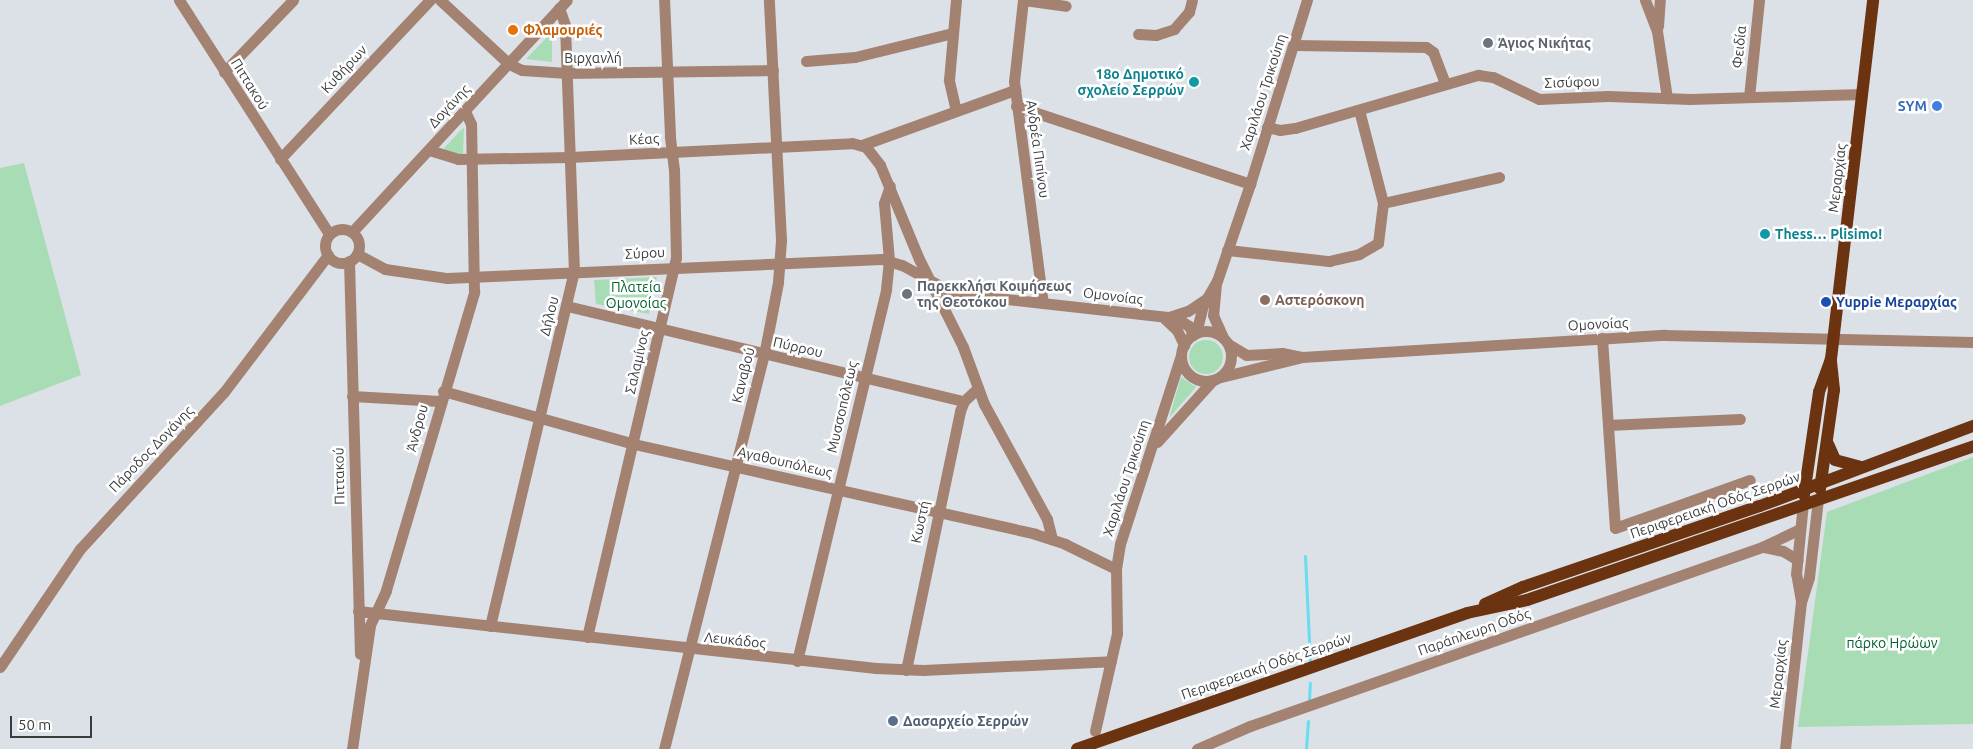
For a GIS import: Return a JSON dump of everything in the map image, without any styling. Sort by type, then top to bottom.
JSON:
[{"type":"main road","name":"Μεραρχίας","points":[[1818,498],[1834,390],[1831,359],[1873,0]]},
{"type":"main road","name":"Μεραρχίας","points":[[1803,503],[1818,392],[1831,359]]},
{"type":"main road","name":"Περιφερειακή Οδός Σερρών","points":[[1077,749],[1467,613],[1523,587],[1806,489],[1973,426]]},
{"type":"main road","points":[[1827,442],[1835,460],[1863,468]]},
{"type":"main road","name":"Περιφερειακή Οδός Σερρών","points":[[1467,613],[1527,600],[1803,503],[1973,446]]},
{"type":"street","name":"Πιττακού","points":[[179,0],[329,234]]},
{"type":"street","points":[[224,72],[293,0]]},
{"type":"street","name":"Κυθήρων","points":[[280,159],[430,0]]},
{"type":"street","name":"Βιρχανλή","points":[[440,0],[508,64],[522,70],[567,73],[773,70]]},
{"type":"street","name":"Σαλαμίνος","points":[[587,637],[634,444],[674,266],[672,152],[664,0]]},
{"type":"street","name":"Καναβού","points":[[664,749],[734,466],[764,355],[780,262],[777,147],[769,0]]},
{"type":"street","points":[[956,0],[949,80],[956,111]]},
{"type":"street","points":[[1023,0],[1066,6]]},
{"type":"street","name":"Ανδρέα Πιπίνου","points":[[1023,0],[1015,59],[1016,106],[1043,302]]},
{"type":"street","points":[[1138,34],[1156,34],[1174,29],[1189,12],[1192,0]]},
{"type":"street","name":"Χαριλάου Τρικούπη","points":[[1195,334],[1207,297],[1217,281],[1250,184],[1307,0]]},
{"type":"street","points":[[1645,0],[1657,31],[1668,98]]},
{"type":"street","points":[[1657,31],[1660,0]]},
{"type":"street","name":"Φειδία","points":[[1749,97],[1759,0]]},
{"type":"street","name":"Δογάνης","points":[[352,232],[563,4]]},
{"type":"street","name":"Δήλου","points":[[490,626],[574,272],[563,4]]},
{"type":"street","points":[[806,61],[855,57],[953,33]]},
{"type":"street","points":[[1294,44],[1426,47],[1433,52],[1444,84]]},
{"type":"street","name":"Σισύφου","points":[[1267,127],[1288,130],[1444,84],[1484,75],[1539,99],[1862,94]]},
{"type":"street","points":[[1015,90],[862,145],[876,157],[963,347],[978,388],[1047,519],[1052,538]]},
{"type":"street","points":[[1016,106],[1250,184]]},
{"type":"street","name":"Άνδρου","points":[[352,749],[362,691],[369,632],[375,613],[386,590],[442,396],[473,297],[475,278],[471,124],[465,110]]},
{"type":"street","points":[[1227,250],[1328,261],[1359,254],[1378,243],[1383,203],[1359,110]]},
{"type":"street","name":"Κέας","points":[[429,150],[445,157],[570,157],[852,143],[862,145]]},
{"type":"street","points":[[1383,203],[1499,177]]},
{"type":"street","name":"Μυσσοπόλεως","points":[[797,661],[886,289],[889,260],[884,208],[890,186]]},
{"type":"street","points":[[338,229],[352,232],[359,242],[353,258],[337,262],[328,255],[325,245],[329,234],[338,229]]},
{"type":"street","name":"Πάροδος Δογάνης","points":[[0,666],[80,549],[224,392],[328,255]]},
{"type":"street","name":"Πιττακού","points":[[353,258],[352,396],[362,691]]},
{"type":"street","name":"Σύρου","points":[[353,258],[397,272],[475,278],[674,266],[889,260],[933,284]]},
{"type":"street","points":[[1154,445],[1230,366],[1226,341],[1213,315],[1217,281]]},
{"type":"street","name":"Ομονοίας","points":[[933,284],[953,293],[1043,302],[1186,322],[1195,334]]},
{"type":"street","points":[[1207,297],[1188,311],[1165,318],[1177,330],[1185,370],[1191,376],[1198,380],[1217,379],[1302,357]]},
{"type":"street","name":"Πύρρου","points":[[567,306],[864,379],[964,401]]},
{"type":"street","points":[[1182,350],[1195,334],[1213,332],[1226,341]]},
{"type":"street","name":"Ομονοίας","points":[[1226,341],[1246,355],[1282,353],[1302,357],[1602,338],[1714,334],[1833,340],[1973,342]]},
{"type":"street","points":[[1602,338],[1615,528],[1750,480]]},
{"type":"street","name":"Χαριλάου Τρικούπη","points":[[1095,731],[1118,621],[1116,569],[1123,530],[1154,445],[1182,350]]},
{"type":"street","points":[[964,401],[978,388]]},
{"type":"street","name":"Αγαθουπόλεως","points":[[352,396],[442,396],[634,444],[1052,538],[1116,569]]},
{"type":"street","name":"Κωστή","points":[[906,670],[938,512],[964,401]]},
{"type":"street","points":[[1608,425],[1740,419]]},
{"type":"street","name":"Μεραρχίας","points":[[1785,749],[1801,602],[1809,577],[1818,498]]},
{"type":"street","name":"Μεραρχίας","points":[[1801,602],[1796,574],[1803,503]]},
{"type":"street","name":"Παράπλευρη Οδός","points":[[1197,749],[1250,726],[1762,547],[1800,529]]},
{"type":"street","points":[[1762,547],[1775,548],[1798,560]]},
{"type":"street","name":"Λευκάδος","points":[[358,611],[690,650],[906,670],[1111,661]]},
{"type":"green space","points":[[552,32],[552,62],[526,59]]},
{"type":"green space","points":[[464,127],[463,155],[446,150],[444,148]]},
{"type":"green space","points":[[24,163],[81,375],[0,406],[0,168]]},
{"type":"green space","name":"Πλατεία Ομονοίας","points":[[657,277],[649,314],[596,304],[594,280]]},
{"type":"green space","points":[[1206,340],[1213,341],[1218,345],[1222,350],[1222,364],[1218,369],[1213,373],[1206,374],[1199,373],[1194,369],[1190,364],[1189,357],[1190,350],[1194,345],[1199,341]]},
{"type":"green space","points":[[1181,377],[1196,387],[1170,417],[1170,415]]},
{"type":"green space","name":"πάρκο Ηρώων","points":[[1973,457],[1973,724],[1798,727],[1827,512]]},
{"type":"waterway","points":[[1305,556],[1310,662]]},
{"type":"waterway","points":[[1309,700],[1310,683]]},
{"type":"waterway","points":[[1306,749],[1308,721]]},
{"type":"place","name":"Φλαμουριές","points":[[513,30]]},
{"type":"place","name":"Άγιος Νικήτας","points":[[1488,43]]},
{"type":"place","name":"18ο Δημοτικό σχολείο Σερρών","points":[[1194,82]]},
{"type":"place","name":"SYM","points":[[1937,106]]},
{"type":"place","name":"Thess… Plisimo!","points":[[1765,234]]},
{"type":"place","name":"Παρεκκλήσι Κοιμήσεως της Θεοτόκου","points":[[907,294]]},
{"type":"place","name":"Αστερόσκονη","points":[[1265,300]]},
{"type":"place","name":"Yuppie Μεραρχίας","points":[[1826,302]]},
{"type":"place","name":"Δασαρχείο Σερρών","points":[[893,721]]}]
